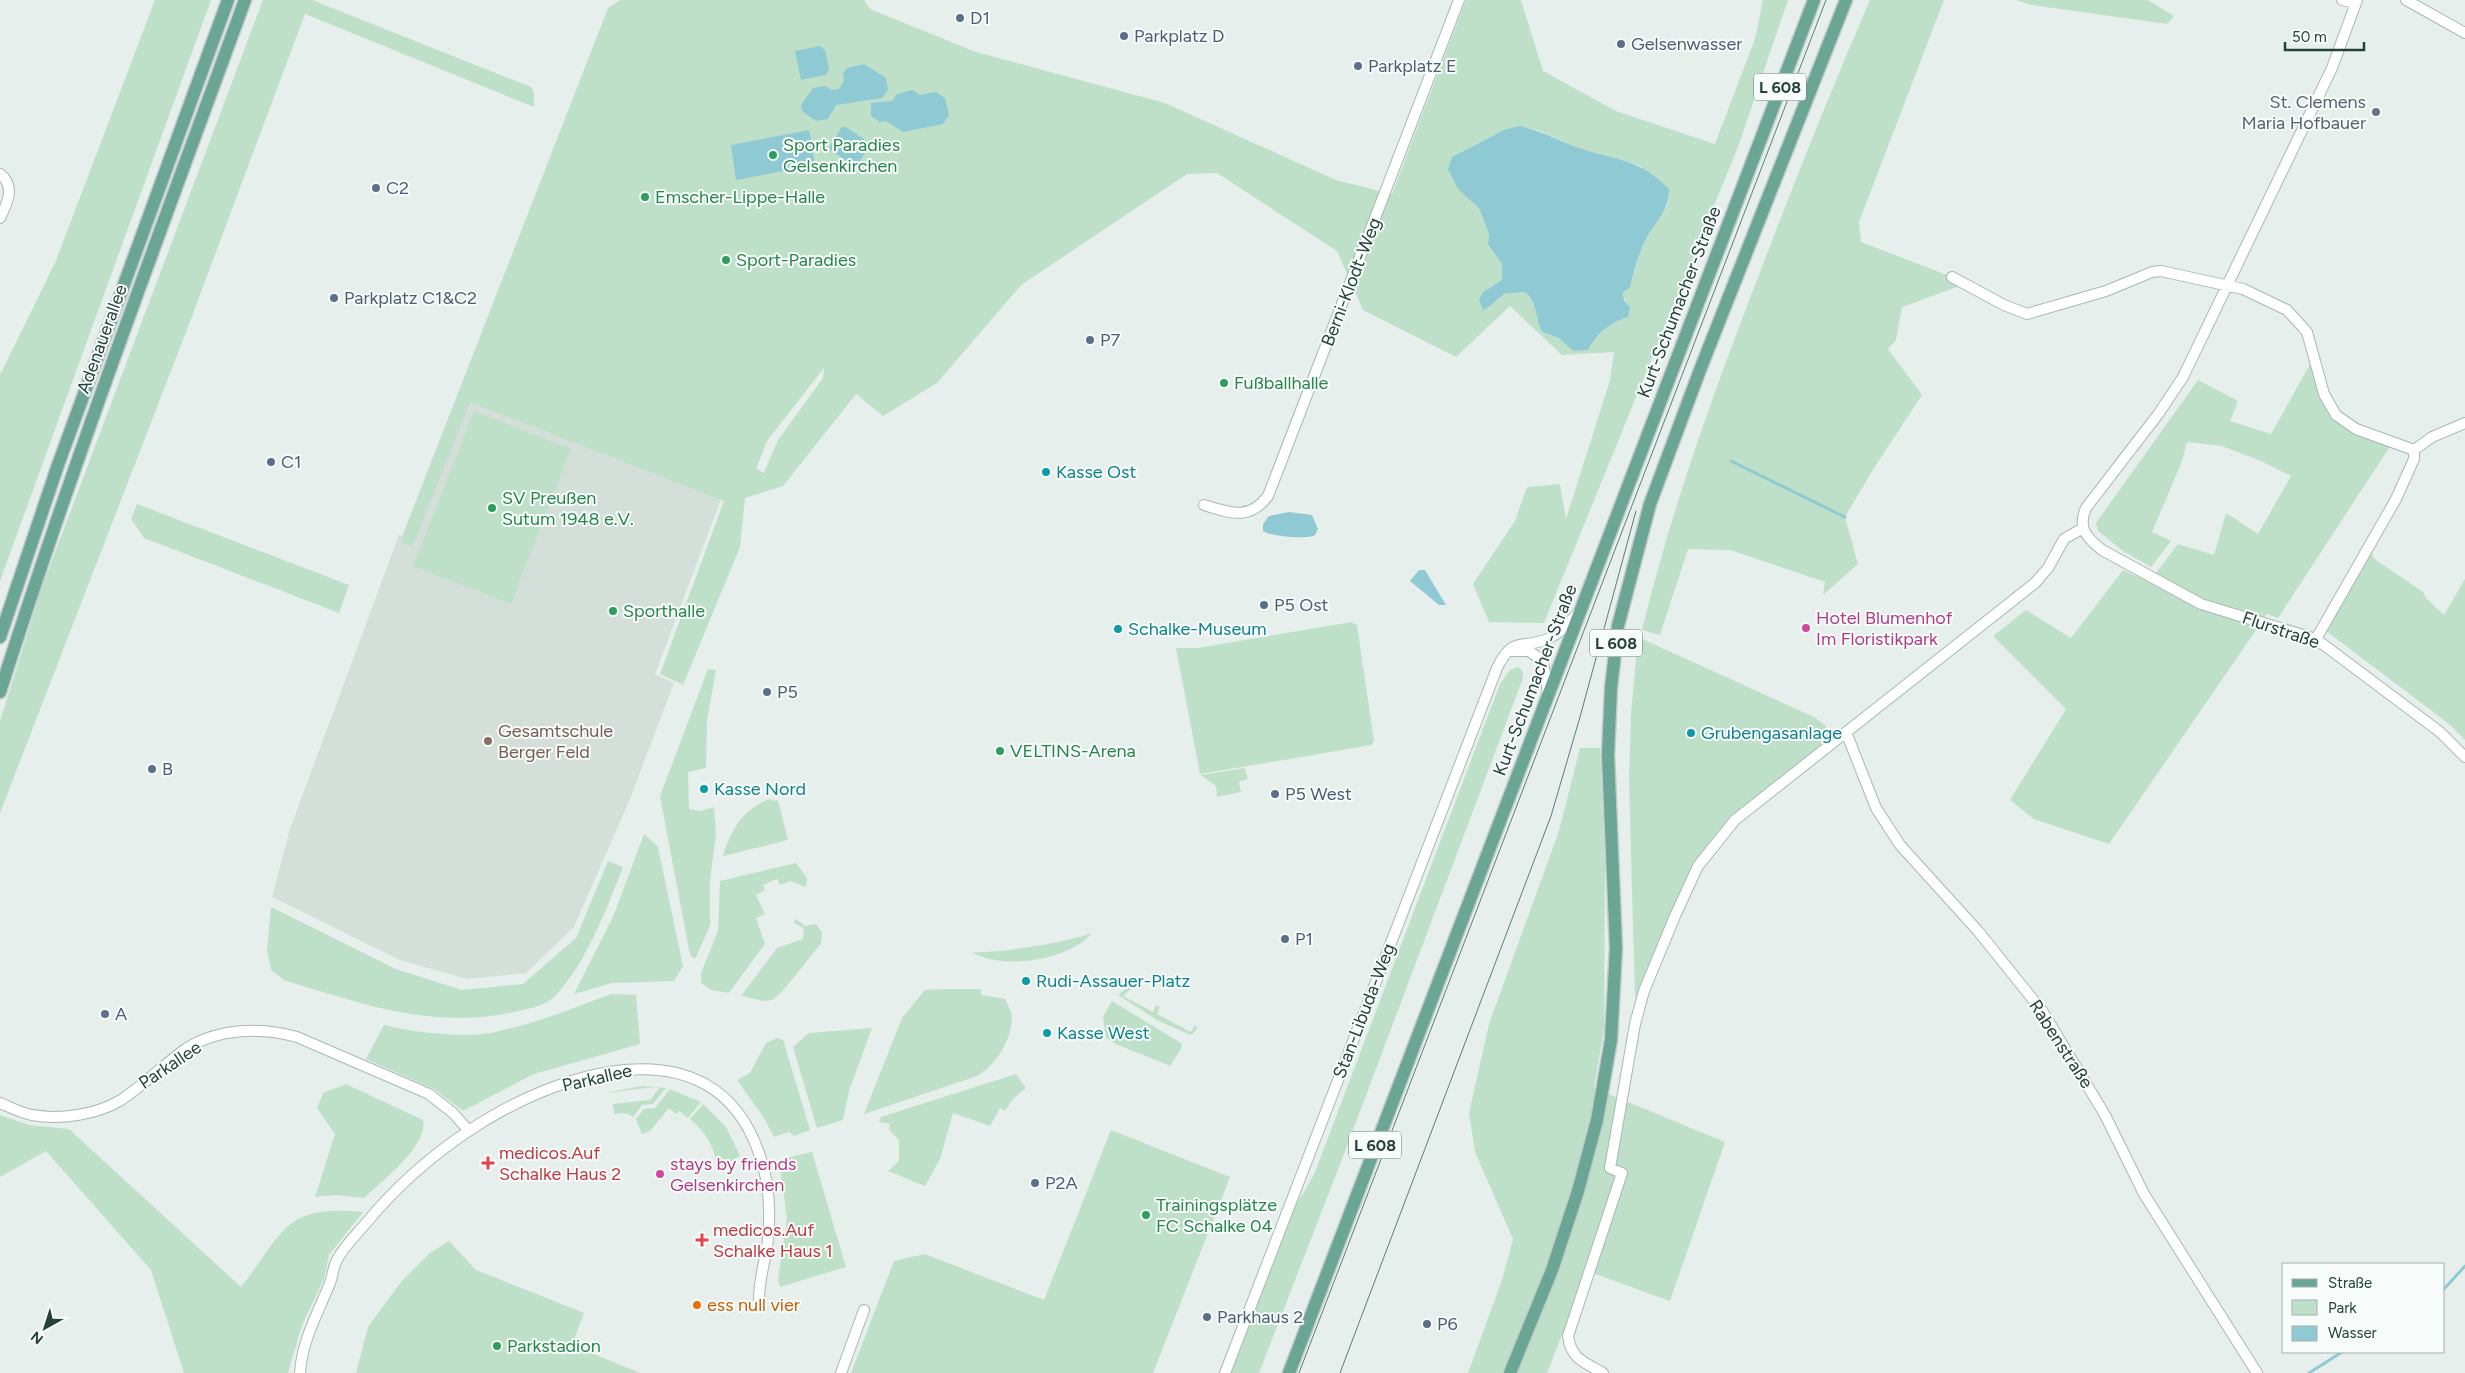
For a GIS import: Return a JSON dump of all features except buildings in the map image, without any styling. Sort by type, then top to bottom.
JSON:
[{"type":"main road","name":"Adenauerallee","points":[[0,637],[58,465],[228,0]]},
{"type":"main road","name":"Adenauerallee","points":[[0,692],[33,588],[89,426],[245,0]]},
{"type":"main road","name":"L 608","points":[[1510,1373],[1552,1270],[1578,1191],[1597,1120],[1611,1040],[1616,948],[1608,755],[1611,688],[1618,626],[1650,504],[1700,370],[1846,0]]},
{"type":"main road","name":"Kurt-Schumacher-Straße","points":[[1289,1373],[1812,3]]},
{"type":"street","name":"Berni-Klodt-Weg","points":[[1204,505],[1230,512],[1243,513],[1254,510],[1268,496],[1459,0]]},
{"type":"street","points":[[1602,1373],[1574,1355],[1570,1350],[1568,1336],[1622,1173],[1610,1168],[1635,1024],[1655,965],[1698,866],[1734,820],[2035,583],[2048,568],[2064,539],[2082,528],[2086,508],[2159,413],[2183,377],[2228,286],[2332,68],[2357,2],[2342,0]]},
{"type":"street","points":[[2406,0],[2465,33]]},
{"type":"street","points":[[0,174],[8,184],[9,200],[0,218]]},
{"type":"street","points":[[1952,277],[2004,305],[2027,314],[2106,291],[2152,272],[2161,271],[2243,289],[2287,310],[2300,321],[2313,344],[2324,394],[2336,415],[2356,429],[2414,450]]},
{"type":"street","points":[[2414,450],[2432,437],[2465,423]]},
{"type":"street","points":[[2316,639],[2396,499],[2414,459],[2414,450]]},
{"type":"street","name":"Flurstraße","points":[[2082,528],[2092,542],[2102,550],[2188,598],[2316,639],[2440,732],[2465,757]]},
{"type":"street","points":[[1508,651],[1514,645],[1546,640],[1554,636],[1579,613]]},
{"type":"street","points":[[1508,651],[1529,651],[1543,661],[1548,696]]},
{"type":"street","name":"Stan-Libuda-Weg","points":[[1225,1373],[1496,668],[1508,651]]},
{"type":"street","name":"Rabenstraße","points":[[1846,732],[1876,808],[1900,845],[1978,931],[2043,1012],[2105,1115],[2144,1194],[2257,1373]]},
{"type":"street","name":"Parkallee","points":[[0,1103],[31,1115],[64,1117],[93,1111],[120,1100],[188,1048],[213,1037],[241,1030],[278,1031],[298,1037],[429,1094],[453,1113],[469,1131]]},
{"type":"street","name":"Parkallee","points":[[300,1373],[301,1358],[310,1329],[337,1260],[376,1211],[406,1181],[469,1131],[511,1107],[573,1081],[634,1068],[668,1069],[703,1082],[727,1100],[736,1111],[759,1153],[770,1213],[767,1248],[760,1277],[759,1298]]},
{"type":"street","points":[[841,1373],[864,1310]]},
{"type":"shaded area","name":"Gesamtschule Berger Feld","points":[[470,395],[723,494],[655,674],[674,683],[630,799],[574,927],[526,973],[467,979],[400,960],[272,897],[290,829],[399,535],[412,538]]},
{"type":"green space","points":[[155,0],[211,0],[0,581],[0,375],[55,263]]},
{"type":"green space","points":[[263,0],[312,0],[531,87],[534,92],[534,107],[305,14],[188,327],[0,813],[0,721],[42,587]]},
{"type":"green space","points":[[620,0],[864,0],[870,9],[976,52],[1165,103],[1336,180],[1392,194],[1466,0],[1521,0],[1543,71],[1616,111],[1715,144],[1755,39],[1763,0],[1788,0],[1738,147],[1544,623],[1489,622],[1473,584],[1515,521],[1527,487],[1560,484],[1566,519],[1610,380],[1614,352],[1562,355],[1510,306],[1456,357],[1363,310],[1337,251],[1217,173],[1187,174],[1021,285],[937,383],[883,416],[856,394],[783,486],[745,498],[740,547],[683,685],[660,674],[724,501],[470,402],[413,546],[400,542],[608,8]],"holes":[[[1520,126],[1537,130],[1581,149],[1641,166],[1668,204],[1647,237],[1639,254],[1630,288],[1623,292],[1628,317],[1605,330],[1588,350],[1573,351],[1559,338],[1542,332],[1532,301],[1525,292],[1504,294],[1490,306],[1483,292],[1502,280],[1502,264],[1488,246],[1489,234],[1479,208],[1452,157],[1506,129]],[[824,368],[823,378],[778,440],[764,473],[756,469],[767,441]]]},
{"type":"green space","points":[[1870,0],[1944,0],[1859,222],[1861,242],[1968,283],[1902,307],[1896,340],[1888,349],[1922,395],[1874,468],[1845,517],[1858,564],[1823,595],[1825,582],[1730,550],[1688,549],[1660,635],[1642,630],[1681,492],[1712,401],[1788,200]]},
{"type":"green space","points":[[2016,0],[2148,0],[2174,16],[2167,24],[2032,5]]},
{"type":"green space","points":[[2313,359],[2326,405],[2391,445],[2278,618],[2267,614],[2109,844],[2034,819],[2010,800],[2066,709],[1993,636],[2026,610],[2071,638],[2123,570],[2149,582],[2178,544],[2214,555],[2226,513],[2258,534],[2291,476],[2261,461],[2222,446],[2187,442],[2181,464],[2152,532],[2171,541],[2151,567],[2123,551],[2098,531],[2096,523],[2198,380],[2238,401],[2230,421],[2271,434]]},
{"type":"green space","name":"SV Preußen Sutum 1948 e.V.","points":[[474,411],[571,449],[511,604],[413,566]]},
{"type":"green space","points":[[137,504],[349,585],[339,613],[144,538],[131,519]]},
{"type":"green space","points":[[2372,552],[2373,558],[2423,592],[2426,598],[2444,615],[2465,579],[2465,740],[2449,724],[2325,630]]},
{"type":"green space","points":[[1351,622],[1357,625],[1374,741],[1371,745],[1200,774],[1176,648],[1198,648]]},
{"type":"green space","points":[[1638,637],[1814,717],[1825,725],[1829,733],[1827,741],[1751,801],[1724,827],[1653,958],[1635,998],[1629,781],[1631,714]]},
{"type":"green space","points":[[1519,667],[1523,672],[1523,678],[1344,1154],[1259,1373],[1226,1373],[1288,1214],[1304,1192],[1315,1172],[1500,684],[1510,670]]},
{"type":"green space","points":[[708,669],[716,670],[707,721],[706,768],[688,772],[689,809],[700,811],[714,807],[716,833],[710,881],[710,926],[695,959],[691,956],[689,950],[660,796]]},
{"type":"green space","points":[[1580,748],[1600,748],[1605,868],[1604,1029],[1594,1088],[1725,1142],[1670,1301],[1587,1271],[1547,1373],[1468,1373],[1502,1280],[1513,1239],[1475,1152],[1469,1113],[1489,1024],[1559,831]]},
{"type":"green space","points":[[1245,768],[1248,779],[1239,782],[1241,792],[1217,797],[1216,786],[1201,775]]},
{"type":"green space","points":[[770,799],[773,801],[778,800],[788,840],[723,856],[730,837],[740,821],[753,808]]},
{"type":"green space","points":[[644,834],[658,847],[683,966],[674,981],[612,983],[574,994],[613,917]]},
{"type":"green space","points":[[608,861],[623,867],[595,934],[567,982],[556,995],[533,1008],[488,1016],[458,1018],[400,1012],[342,998],[284,980],[271,970],[267,950],[271,907],[396,969],[462,990],[523,984],[576,938]]},
{"type":"green space","points":[[796,863],[807,878],[806,887],[790,881],[780,885],[777,879],[763,885],[765,890],[756,895],[765,914],[756,918],[765,944],[729,993],[711,990],[701,983],[701,973],[718,931],[720,881]]},
{"type":"green space","points":[[796,919],[805,926],[816,924],[822,932],[821,944],[782,992],[772,1000],[768,1001],[741,996],[777,948],[803,939],[804,929],[794,922]]},
{"type":"green space","points":[[1092,933],[1082,942],[1068,950],[1035,960],[1000,961],[985,958],[972,952],[1032,947]]},
{"type":"green space","points":[[1128,987],[1131,989],[1123,996],[1153,1012],[1156,1005],[1160,1007],[1157,1014],[1191,1032],[1195,1025],[1197,1028],[1195,1032],[1190,1035],[1157,1020],[1118,995]]},
{"type":"green space","points":[[981,989],[981,995],[1005,999],[1012,1017],[1009,1035],[1002,1051],[991,1065],[977,1076],[864,1114],[902,1018],[925,990]]},
{"type":"green space","points":[[611,994],[636,995],[640,1044],[534,1074],[463,1111],[434,1089],[366,1059],[384,1025],[437,1034],[466,1035],[490,1033],[536,1021]]},
{"type":"green space","points":[[1112,1001],[1181,1043],[1182,1047],[1170,1066],[1106,1038],[1103,1017]]},
{"type":"green space","points":[[872,1028],[849,1091],[843,1120],[817,1128],[793,1047],[809,1033]]},
{"type":"green space","points":[[777,1038],[783,1040],[810,1130],[794,1136],[789,1132],[774,1137],[764,1118],[737,1080],[750,1073],[766,1043]]},
{"type":"green space","points":[[1016,1074],[1026,1088],[1013,1099],[1005,1111],[1000,1108],[990,1126],[953,1113],[940,1159],[925,1186],[888,1171],[899,1161],[899,1140],[889,1130],[890,1124],[879,1122],[881,1117]]},
{"type":"green space","points":[[346,1084],[423,1120],[423,1130],[411,1152],[392,1173],[364,1198],[336,1195],[315,1197],[335,1134],[317,1108],[323,1093]]},
{"type":"green space","points":[[642,1086],[655,1087],[605,1093]]},
{"type":"green space","points":[[655,1087],[666,1088],[653,1104],[642,1105],[633,1117],[626,1113],[614,1114],[613,1104],[650,1100],[659,1089]]},
{"type":"green space","points":[[670,1089],[701,1102],[688,1118],[679,1111],[676,1114],[669,1108],[650,1131],[642,1134],[636,1119],[644,1109],[655,1108]]},
{"type":"green space","points":[[703,1104],[726,1127],[740,1156],[717,1170],[715,1155],[709,1142],[690,1119]]},
{"type":"green space","points":[[0,1115],[29,1125],[69,1129],[241,1287],[277,1237],[300,1218],[316,1213],[336,1211],[363,1212],[329,1255],[324,1279],[302,1325],[288,1373],[184,1373],[151,1270],[46,1151],[0,1177]]},
{"type":"green space","name":"Trainingsplätze FC Schalke 04","points":[[1111,1130],[1230,1177],[1153,1373],[851,1373],[894,1261],[925,1254],[1044,1300]]},
{"type":"green space","points":[[812,1152],[846,1267],[780,1287],[778,1279],[787,1218],[779,1160]]},
{"type":"green space","points":[[449,1241],[476,1270],[584,1313],[572,1345],[640,1373],[356,1373],[368,1327],[401,1282],[430,1253]]},
{"type":"water","points":[[820,46],[825,50],[829,69],[826,75],[801,80],[795,51]]},
{"type":"water","points":[[864,64],[886,78],[888,90],[882,98],[836,105],[828,119],[816,121],[802,111],[801,105],[813,88],[825,86],[832,90],[839,89],[844,81],[843,73],[847,68]]},
{"type":"water","points":[[912,90],[920,95],[936,92],[945,98],[949,115],[943,124],[903,132],[886,121],[880,122],[871,116],[871,103],[892,101],[897,94]]},
{"type":"water","points":[[1520,126],[1582,149],[1629,162],[1648,172],[1669,189],[1667,204],[1646,239],[1630,288],[1623,292],[1624,301],[1630,307],[1628,317],[1605,329],[1588,350],[1573,351],[1559,338],[1542,332],[1532,301],[1525,292],[1504,294],[1483,310],[1479,300],[1483,292],[1502,280],[1502,264],[1488,245],[1489,234],[1479,208],[1458,189],[1448,169],[1452,157],[1506,129]]},
{"type":"water","points":[[842,127],[846,127],[868,142],[869,146],[858,164],[853,165],[830,150],[830,146]]},
{"type":"water","name":"Sport Paradies Gelsenkirchen","points":[[809,130],[815,165],[736,180],[731,145]]},
{"type":"water","points":[[1289,512],[1312,515],[1318,529],[1315,535],[1289,537],[1263,531],[1263,524],[1269,516]]},
{"type":"water","points":[[1419,570],[1425,570],[1446,605],[1439,605],[1410,581]]},
{"type":"waterway","points":[[1731,461],[1845,517]]},
{"type":"waterway","points":[[2445,1288],[2465,1266]]},
{"type":"waterway","points":[[2309,1373],[2340,1353]]},
{"type":"tram line","points":[[1299,1373],[1826,0]]},
{"type":"tram line","points":[[1340,1373],[1551,816],[1636,511]]},
{"type":"place","name":"D1","points":[[960,18]]},
{"type":"place","name":"Parkplatz D","points":[[1124,36]]},
{"type":"place","name":"Gelsenwasser","points":[[1621,44]]},
{"type":"place","name":"Parkplatz E","points":[[1358,66]]},
{"type":"place","name":"St. Clemens Maria Hofbauer","points":[[2376,112]]},
{"type":"place","name":"Sport Paradies Gelsenkirchen","points":[[773,155]]},
{"type":"place","name":"C2","points":[[376,188]]},
{"type":"place","name":"Emscher-Lippe-Halle","points":[[645,197]]},
{"type":"place","name":"Sport-Paradies","points":[[726,260]]},
{"type":"place","name":"Parkplatz C1&C2","points":[[334,298]]},
{"type":"place","name":"P7","points":[[1090,340]]},
{"type":"place","name":"Fußballhalle","points":[[1224,383]]},
{"type":"place","name":"C1","points":[[271,462]]},
{"type":"place","name":"Kasse Ost","points":[[1046,472]]},
{"type":"place","name":"SV Preußen Sutum 1948 e.V.","points":[[492,508]]},
{"type":"place","name":"P5 Ost","points":[[1264,605]]},
{"type":"place","name":"Sporthalle","points":[[613,611]]},
{"type":"place","name":"Hotel Blumenhof Im Floristikpark","points":[[1806,628]]},
{"type":"place","name":"Schalke-Museum","points":[[1118,629]]},
{"type":"place","name":"P5","points":[[767,692]]},
{"type":"place","name":"Grubengasanlage","points":[[1691,733]]},
{"type":"place","name":"Gesamtschule Berger Feld","points":[[488,741]]},
{"type":"place","name":"VELTINS-Arena","points":[[1000,751]]},
{"type":"place","name":"B","points":[[152,769]]},
{"type":"place","name":"Kasse Nord","points":[[704,789]]},
{"type":"place","name":"P5 West","points":[[1275,794]]},
{"type":"place","name":"P1","points":[[1285,939]]},
{"type":"place","name":"Rudi-Assauer-Platz","points":[[1026,981]]},
{"type":"place","name":"A","points":[[105,1014]]},
{"type":"place","name":"Kasse West","points":[[1047,1033]]},
{"type":"place","name":"medicos.Auf Schalke Haus 2","points":[[488,1163]]},
{"type":"place","name":"stays by friends Gelsenkirchen","points":[[660,1174]]},
{"type":"place","name":"P2A","points":[[1035,1183]]},
{"type":"place","name":"Trainingsplätze FC Schalke 04","points":[[1146,1215]]},
{"type":"place","name":"medicos.Auf Schalke Haus 1","points":[[702,1240]]},
{"type":"place","name":"ess null vier","points":[[697,1305]]},
{"type":"place","name":"Parkhaus 2","points":[[1207,1317]]},
{"type":"place","name":"P6","points":[[1427,1324]]},
{"type":"place","name":"Parkstadion","points":[[497,1346]]}]
